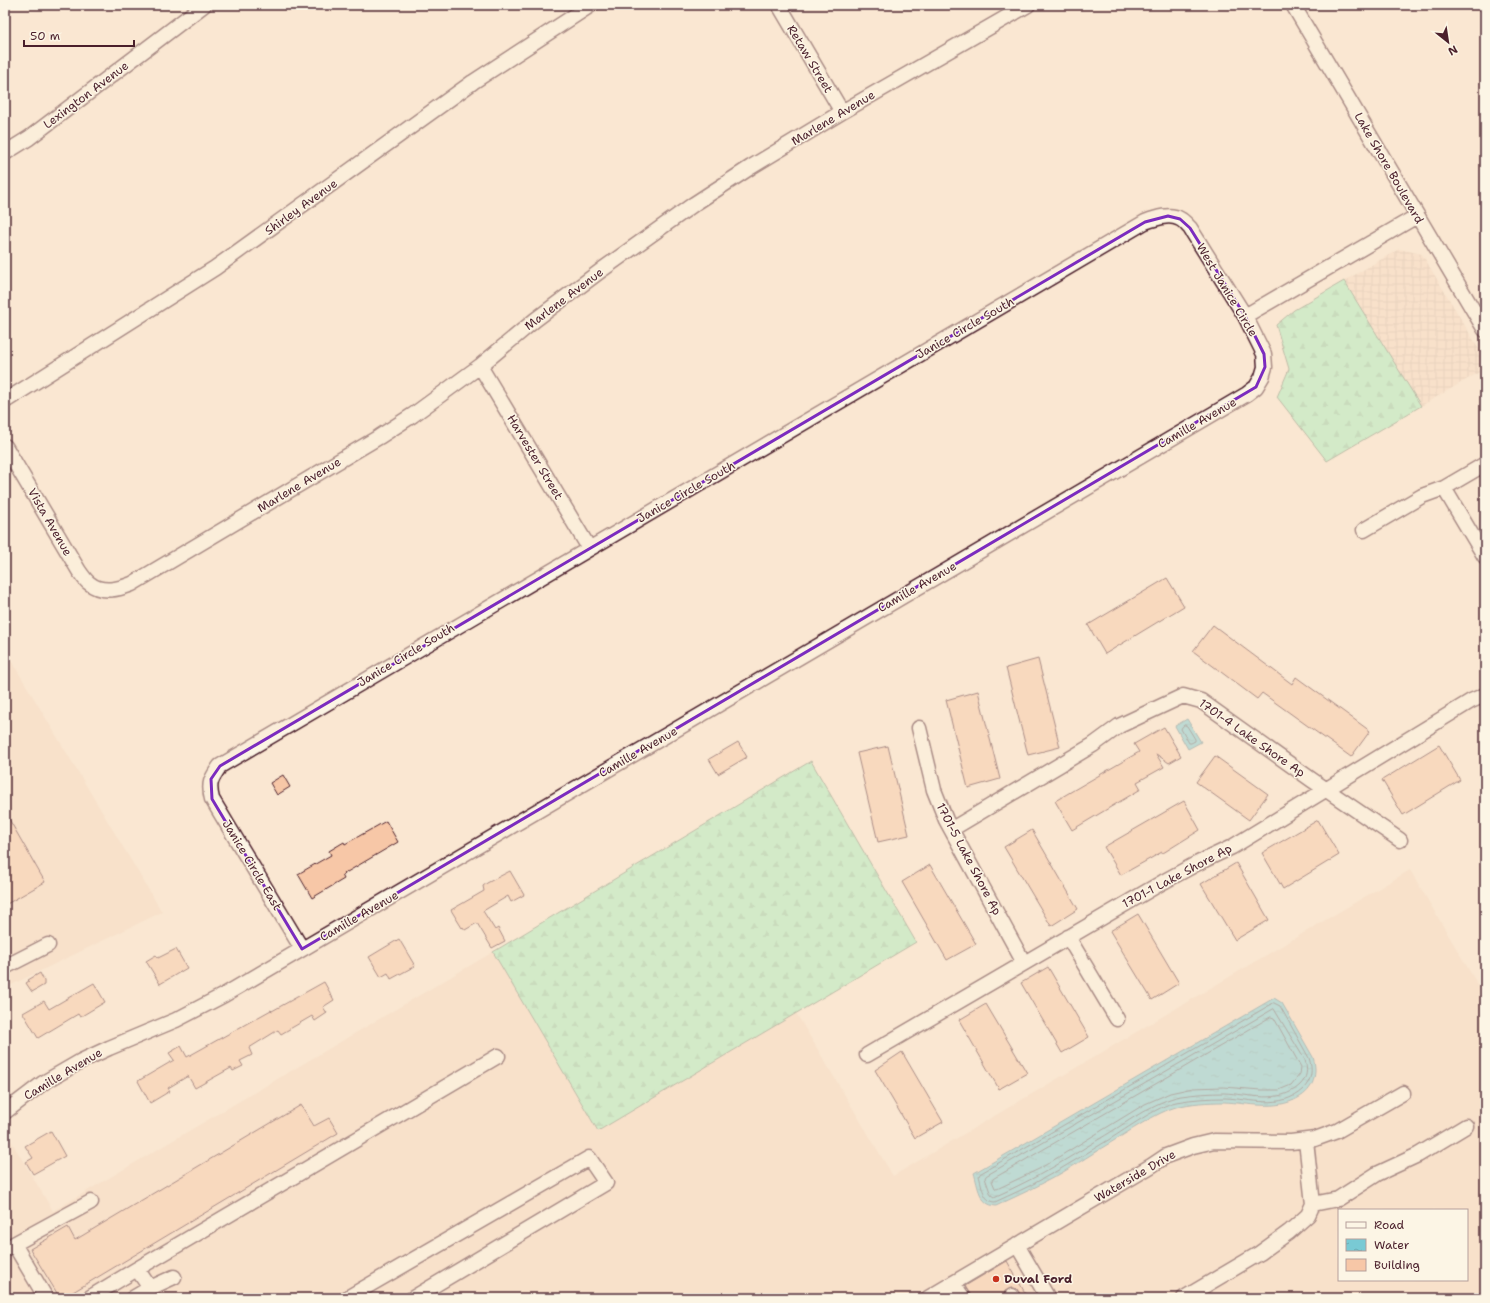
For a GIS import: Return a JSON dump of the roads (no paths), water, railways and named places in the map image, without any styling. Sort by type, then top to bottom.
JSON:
[{"type":"street","name":"Lexington Avenue","points":[[5,153],[36,133],[204,5]]},
{"type":"street","name":"Shirley Avenue","points":[[5,400],[215,268],[473,82],[591,5]]},
{"type":"street","name":"Retaw Street","points":[[779,5],[842,112]]},
{"type":"street","name":"Marlene Avenue","points":[[102,590],[118,589],[132,584],[379,438],[480,366],[535,320],[590,278],[694,204],[751,167],[842,112],[1028,5]]},
{"type":"street","name":"Lake Shore Boulevard","points":[[1293,5],[1485,330]]},
{"type":"street","name":"West Janice Circle","points":[[1168,216],[1180,219],[1190,228],[1245,316],[1264,354],[1265,367],[1262,377]]},
{"type":"street","name":"Janice Circle South","points":[[211,779],[220,766],[589,548],[1145,222],[1157,217],[1168,216]]},
{"type":"street","points":[[1245,316],[1417,216]]},
{"type":"street","name":"Harvester Street","points":[[480,366],[589,548]]},
{"type":"street","name":"Camille Avenue","points":[[5,1112],[43,1083],[81,1061],[176,1020],[224,995],[1247,394],[1256,387],[1262,377]]},
{"type":"street","name":"Vista Avenue","points":[[5,446],[78,571],[90,584],[102,590]]},
{"type":"street","points":[[1364,530],[1422,496],[1444,488],[1485,464]]},
{"type":"street","points":[[1444,488],[1485,557]]},
{"type":"street","name":"1701-1 Lake Shore Ap","points":[[867,1055],[1196,864],[1232,847],[1471,701],[1485,695]]},
{"type":"street","name":"1701-4 Lake Shore Ap","points":[[952,829],[1093,745],[1119,726],[1183,696],[1201,701],[1326,790],[1400,840]]},
{"type":"street","name":"1701-5 Lake Shore Ap","points":[[919,728],[934,790],[946,820],[1024,963]]},
{"type":"street","name":"Janice Circle East","points":[[211,779],[210,789],[212,799],[302,949]]},
{"type":"street","points":[[1068,937],[1117,1019]]},
{"type":"street","points":[[5,967],[48,945]]},
{"type":"street","points":[[89,1298],[498,1056]]},
{"type":"street","name":"Waterside Drive","points":[[928,1298],[1152,1166],[1166,1156],[1192,1146],[1214,1141],[1291,1142],[1306,1141],[1326,1136],[1403,1093]]},
{"type":"street","points":[[1313,1204],[1338,1199],[1377,1174],[1418,1154],[1466,1126]]},
{"type":"street","points":[[1184,1298],[1260,1253],[1289,1232],[1308,1215],[1313,1204],[1306,1141]]},
{"type":"street","points":[[347,1298],[589,1158],[606,1184],[413,1298]]},
{"type":"street","points":[[46,1298],[9,1247],[91,1202]]},
{"type":"street","points":[[1017,1245],[1048,1298]]},
{"type":"street","points":[[137,1269],[150,1288]]},
{"type":"street","points":[[133,1298],[174,1277]]},
{"type":"street","points":[[954,1283],[963,1298]]},
{"type":"water","points":[[1187,719],[1201,742],[1188,749],[1175,726]]},
{"type":"water","points":[[1274,998],[1282,1003],[1313,1057],[1315,1075],[1311,1086],[1303,1095],[1289,1102],[1271,1105],[1218,1102],[1176,1107],[1160,1113],[1142,1123],[1053,1178],[996,1206],[990,1205],[983,1199],[978,1189],[974,1173]]},
{"type":"place","name":"Duval Ford","points":[[996,1279]]}]
